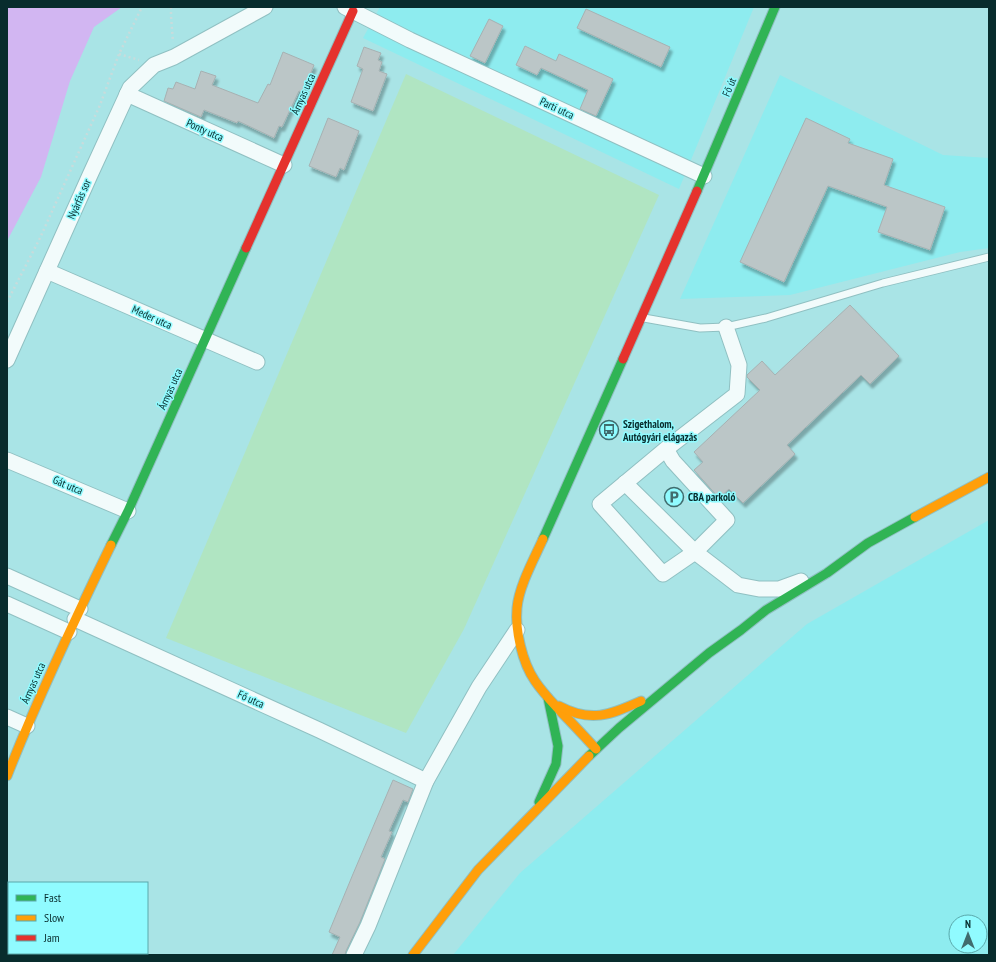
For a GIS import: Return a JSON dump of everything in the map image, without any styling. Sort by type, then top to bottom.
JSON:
[{"type":"main road","name":"Fő út","points":[[548,698],[534,680],[526,663],[517,630],[517,607],[523,584],[704,176],[775,7]]},
{"type":"main road","name":"Árnyas utca","points":[[7,776],[27,726],[75,620],[128,511],[284,165],[349,9]]},
{"type":"main road","points":[[413,955],[478,870],[596,749],[709,653],[766,610],[827,572],[868,543],[956,494],[989,478]]},
{"type":"main road","points":[[548,698],[562,708],[573,713],[591,717],[607,715],[620,711],[666,690]]},
{"type":"main road","points":[[548,698],[596,749]]},
{"type":"main road","points":[[535,812],[556,764],[558,746],[548,698]]},
{"type":"street","name":"Nyárfás sor","points":[[7,360],[130,88],[154,65],[174,57],[265,7]]},
{"type":"street","name":"Parti utca","points":[[349,9],[410,40],[704,176]]},
{"type":"street","name":"Ponty utca","points":[[127,94],[284,165]]},
{"type":"street","name":"Meder utca","points":[[46,271],[257,362]]},
{"type":"street","points":[[666,449],[673,461],[727,520],[696,552],[663,574],[600,504],[666,449],[736,394],[739,365],[726,327]]},
{"type":"street","name":"Gát utca","points":[[7,460],[128,511]]},
{"type":"street","points":[[625,483],[696,552],[738,585],[759,589],[779,589],[827,572]]},
{"type":"street","name":"Fő utca","points":[[7,576],[75,620],[319,730],[426,781]]},
{"type":"street","name":"Fő utca","points":[[7,604],[75,620]]},
{"type":"street","points":[[354,955],[368,926],[426,781],[479,687],[517,630]]},
{"type":"street","points":[[7,717],[27,726]]},
{"type":"lane","points":[[641,318],[700,328],[726,327],[766,318],[883,283],[989,257]]},
{"type":"path","points":[[7,302],[40,238],[100,105],[119,54],[142,7]]},
{"type":"path","points":[[171,7],[174,57]]},
{"type":"shaded area","points":[[7,7],[122,7],[94,27],[70,81],[41,177],[7,241]]},
{"type":"shaded area","points":[[380,7],[754,7],[679,189],[363,38]]},
{"type":"shaded area","points":[[780,75],[943,155],[989,158],[989,248],[960,252],[790,295],[680,299]]},
{"type":"shaded area","points":[[989,520],[989,955],[453,955],[520,873],[807,624]]},
{"type":"green space","points":[[406,74],[659,195],[464,629],[406,733],[166,638]]},
{"type":"building","points":[[586,9],[670,47],[661,67],[577,28]]},
{"type":"building","points":[[489,19],[503,26],[485,63],[470,56]]},
{"type":"building","points":[[525,46],[556,61],[559,54],[613,79],[596,116],[580,109],[588,90],[541,68],[537,75],[516,65]]},
{"type":"building","points":[[364,47],[381,53],[378,60],[382,62],[379,71],[387,74],[373,111],[351,102],[363,69],[357,66]]},
{"type":"building","points":[[283,52],[314,65],[303,93],[299,91],[282,127],[279,126],[274,138],[238,121],[237,123],[204,110],[201,117],[164,101],[168,88],[173,89],[176,82],[195,89],[201,71],[216,76],[212,85],[258,103],[268,84],[270,85]]},
{"type":"building","points":[[328,118],[359,131],[344,170],[340,168],[336,177],[309,166]]},
{"type":"building","points":[[806,118],[850,139],[848,143],[893,159],[884,185],[945,207],[930,250],[878,232],[887,207],[828,186],[784,282],[740,262]]},
{"type":"building","points":[[850,305],[899,356],[870,384],[861,375],[787,445],[795,454],[743,503],[729,489],[719,498],[694,470],[703,462],[694,452],[760,390],[747,377],[747,375],[762,361],[775,375]]},
{"type":"building","points":[[393,780],[413,789],[408,802],[403,800],[389,831],[392,832],[381,857],[385,859],[345,955],[332,955],[340,937],[329,932]]},
{"type":"traffic: fast","points":[[697,191],[775,7]]},
{"type":"traffic: fast","points":[[111,545],[128,511],[246,248]]},
{"type":"traffic: fast","points":[[543,539],[623,359]]},
{"type":"traffic: fast","points":[[589,756],[619,728],[709,653],[766,610],[827,573],[868,543],[915,517]]},
{"type":"traffic: fast","points":[[539,802],[556,764],[558,746],[548,698]]},
{"type":"traffic: slow","points":[[915,517],[989,477]]},
{"type":"traffic: slow","points":[[543,539],[527,573],[518,600],[517,626],[520,646],[526,665],[538,685],[596,749]]},
{"type":"traffic: slow","points":[[7,776],[57,659],[111,545]]},
{"type":"traffic: slow","points":[[559,706],[570,711],[591,716],[610,713],[641,701]]},
{"type":"traffic: slow","points":[[413,955],[478,870],[589,756]]},
{"type":"traffic: jam","points":[[246,248],[353,11]]},
{"type":"traffic: jam","points":[[623,359],[697,191]]},
{"type":"place","name":"Szigethalom, Autógyári elágazás","points":[[609,430]]},
{"type":"place","name":"CBA parkoló","points":[[674,497]]}]
